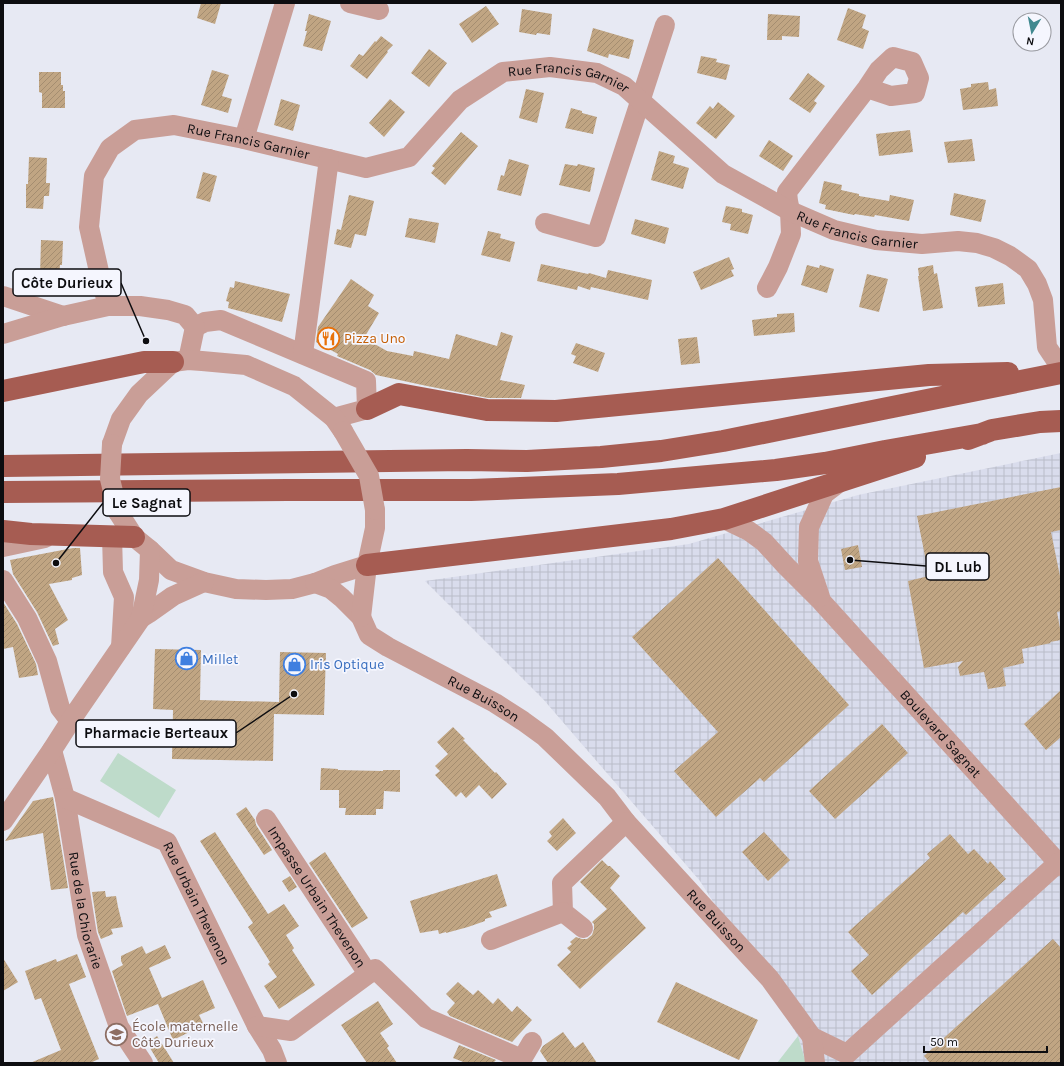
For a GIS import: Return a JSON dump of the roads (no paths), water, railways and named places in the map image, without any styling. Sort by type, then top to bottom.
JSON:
[{"type":"main road","points":[[3,391],[144,362],[181,361]]},
{"type":"main road","points":[[367,409],[399,394],[487,410],[556,411],[929,375],[1061,373]]},
{"type":"main road","points":[[3,466],[527,460],[601,457],[661,451],[723,440],[896,407],[1061,373]]},
{"type":"main road","points":[[367,565],[663,530],[724,519],[987,432],[1038,412],[1061,409]]},
{"type":"main road","points":[[3,492],[471,490],[618,484],[790,468],[825,463],[1050,421]]},
{"type":"main road","points":[[3,531],[31,534],[112,536],[142,544]]},
{"type":"street","points":[[244,139],[285,3]]},
{"type":"street","points":[[350,3],[379,10]]},
{"type":"street","points":[[545,223],[596,237],[665,25]]},
{"type":"street","name":"Rue Francis Garnier","points":[[108,306],[89,227],[94,176],[110,148],[135,130],[174,125],[244,139],[366,168],[409,157],[460,100],[503,72],[550,67],[597,73],[624,86],[723,174],[790,211],[834,230],[876,240],[922,244],[958,241],[977,243],[994,248],[1010,256],[1028,269],[1037,284],[1043,300],[1047,347],[1061,368]]},
{"type":"street","points":[[767,288],[778,267],[791,234],[787,192],[867,88]]},
{"type":"street","points":[[303,354],[328,159]]},
{"type":"street","points":[[3,296],[63,316]]},
{"type":"street","points":[[3,334],[63,316],[108,306],[147,307],[168,310],[190,321],[205,322],[221,320],[366,381],[367,409],[338,424]]},
{"type":"street","points":[[181,361],[190,321]]},
{"type":"street","points":[[361,617],[367,565],[375,528],[375,510],[369,476],[338,424],[294,386],[246,365],[202,360],[181,361],[139,394],[121,419],[112,444],[110,480],[118,512],[142,544],[171,570],[204,582],[236,589],[266,590],[292,589],[315,583],[367,565]]},
{"type":"street","points":[[1050,421],[1061,425]]},
{"type":"street","points":[[821,601],[808,561],[809,527],[824,494],[842,480]]},
{"type":"street","name":"Boulevard Sagnat","points":[[724,519],[750,531],[764,542],[821,601],[1060,864]]},
{"type":"street","points":[[3,547],[63,535]]},
{"type":"street","points":[[112,536],[113,572],[124,597],[121,648]]},
{"type":"street","points":[[3,821],[52,750],[65,714],[121,648],[141,618],[149,580],[142,544]]},
{"type":"street","points":[[3,580],[27,618],[47,661],[65,714]]},
{"type":"street","points":[[141,618],[173,596],[204,582]]},
{"type":"street","name":"Rue Buisson","points":[[315,583],[331,589],[342,598],[361,617],[369,634],[388,648],[495,703],[544,737],[607,797],[626,822],[770,979],[812,1037],[847,1054],[1060,864]]},
{"type":"street","name":"Rue de la Chiorarie","points":[[52,750],[66,798],[87,935],[119,1026],[143,1063]]},
{"type":"street","name":"Rue Urbain Thevenon","points":[[66,798],[167,842],[257,1026],[272,1050],[276,1063]]},
{"type":"street","name":"Impasse Urbain Thevenon","points":[[266,819],[368,974]]},
{"type":"street","points":[[583,928],[563,912],[562,883],[626,822]]},
{"type":"street","points":[[491,940],[563,912]]},
{"type":"street","name":"Impasse Urbain Thevenon","points":[[257,1026],[291,1031],[375,969],[426,1018],[522,1059],[532,1042]]},
{"type":"street","points":[[812,1037],[815,1063]]},
{"type":"place","name":"Pizza Uno","points":[[329,338]]},
{"type":"place","name":"Côte Durieux","points":[[146,341]]},
{"type":"place","name":"DL Lub","points":[[850,560]]},
{"type":"place","name":"Le Sagnat","points":[[56,563]]},
{"type":"place","name":"Millet","points":[[187,659]]},
{"type":"place","name":"Iris Optique","points":[[294,664]]},
{"type":"place","name":"Pharmacie Berteaux","points":[[294,694]]},
{"type":"place","name":"École maternelle Côte Durieux","points":[[117,1034]]}]
